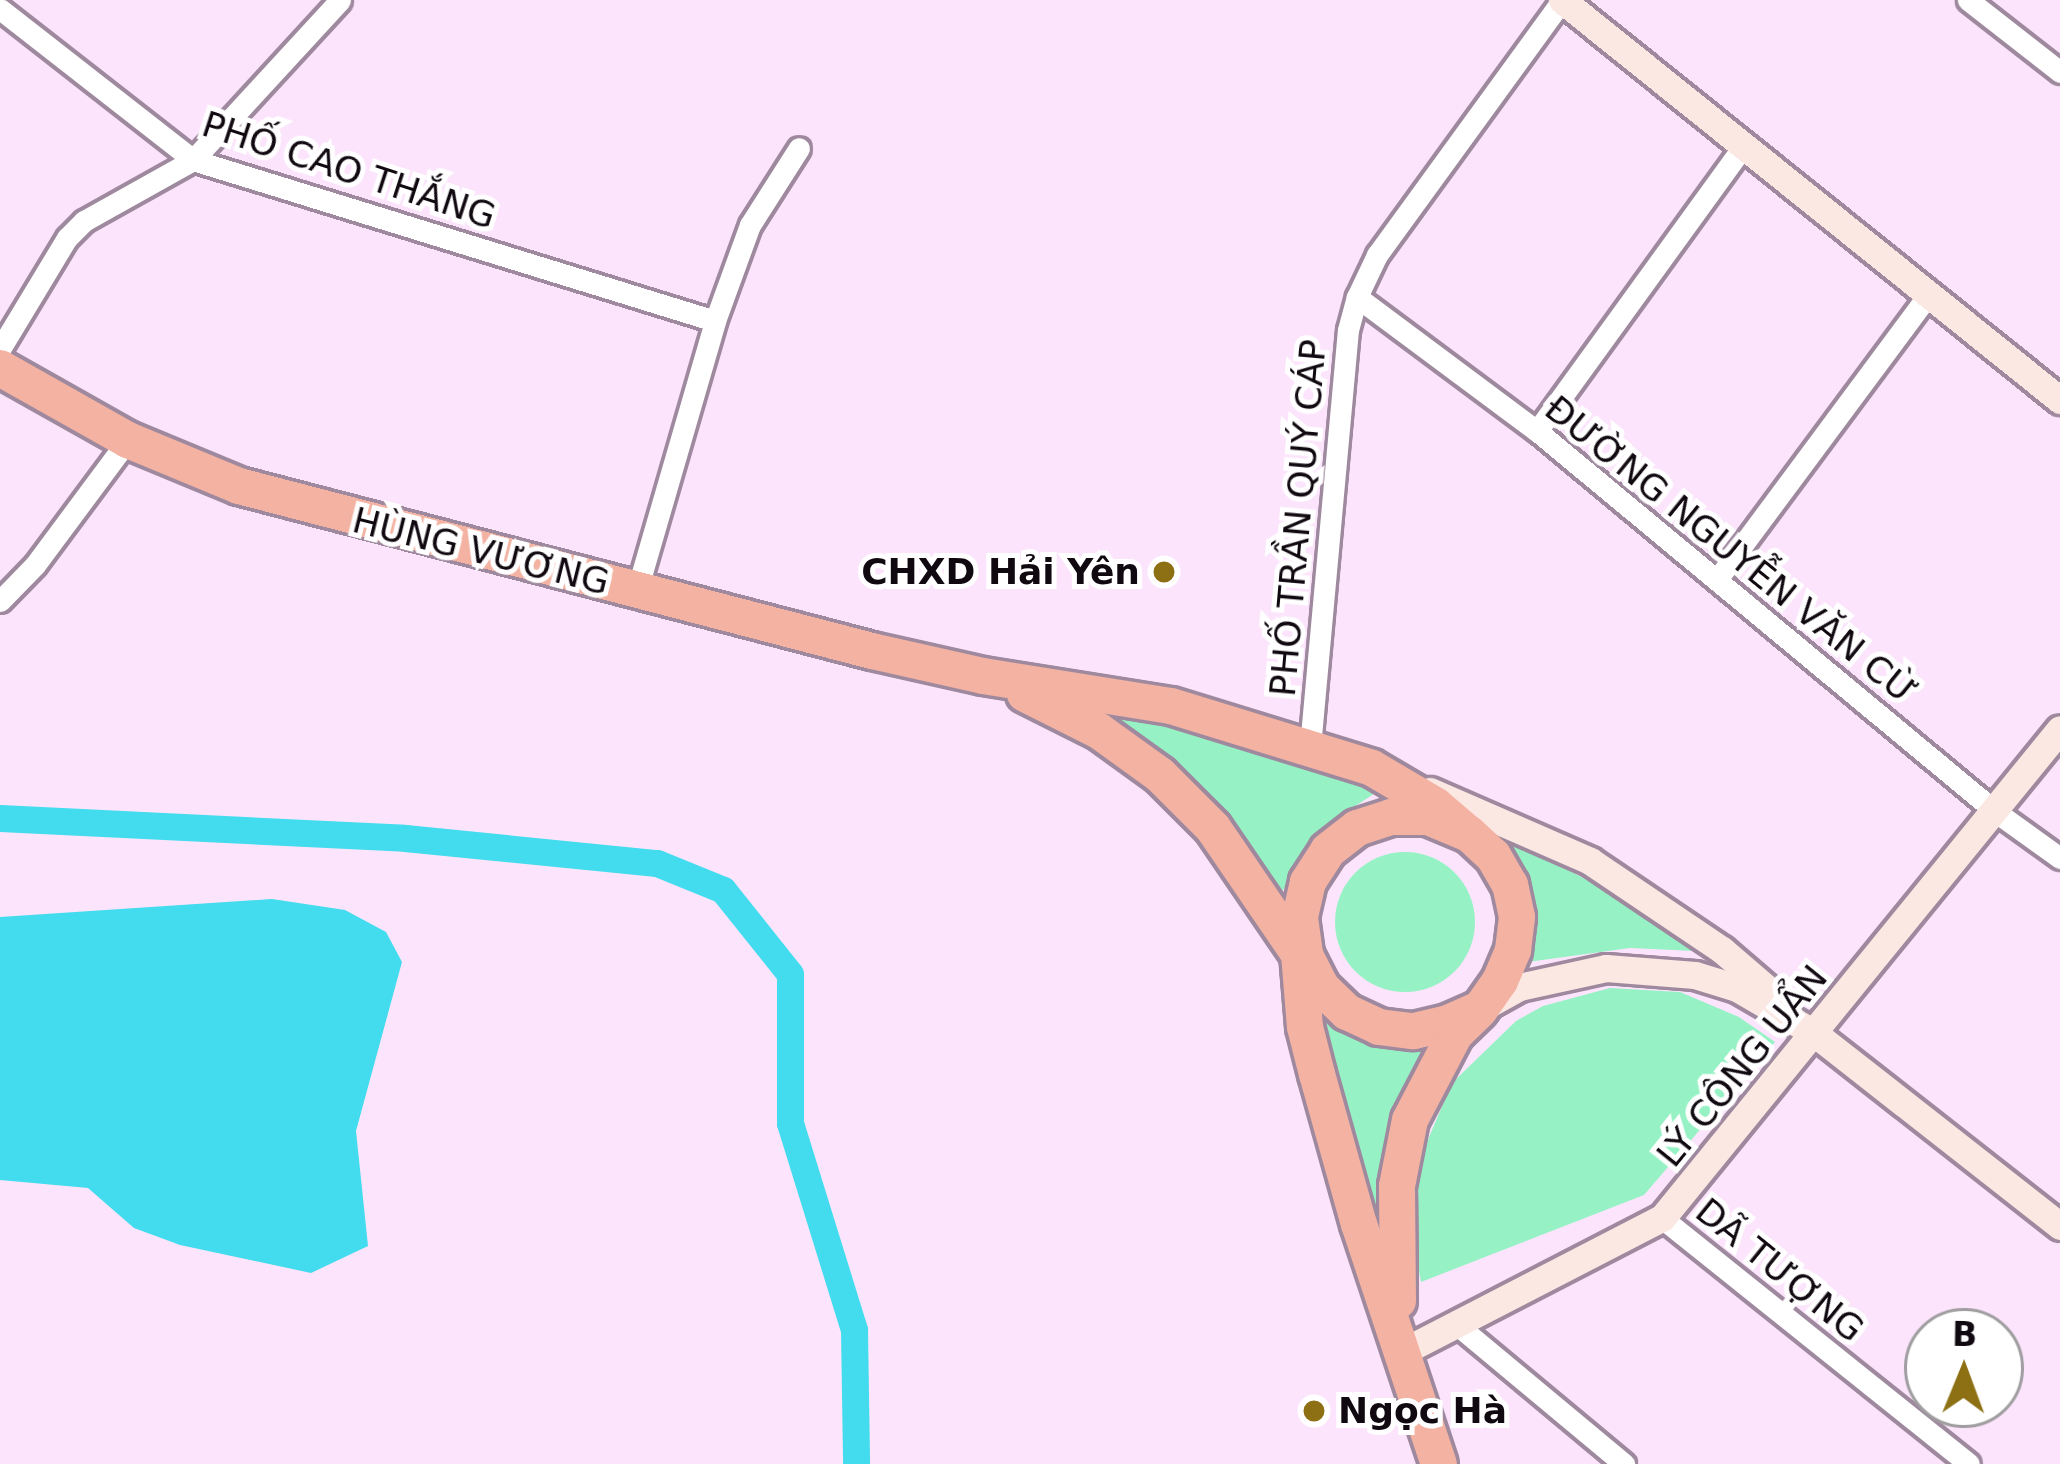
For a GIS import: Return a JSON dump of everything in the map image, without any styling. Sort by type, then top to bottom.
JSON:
[{"type":"highway","name":"HÙNG VƯƠNG","points":[[0,368],[128,440],[238,486],[983,676]]},
{"type":"highway","points":[[983,676],[1150,701],[1372,768],[1451,824],[1502,871],[1516,917],[1513,950],[1480,1008],[1455,1034],[1423,1091],[1403,1151],[1395,1227],[1402,1352]]},
{"type":"highway","points":[[983,676],[1057,708],[1132,752],[1190,804],[1300,936],[1322,988],[1347,1012],[1379,1027],[1414,1030],[1480,1008]]},
{"type":"highway","points":[[1305,1027],[1300,936],[1308,882],[1328,851],[1357,828],[1391,817],[1451,824]]},
{"type":"highway","points":[[1234,856],[1305,1027],[1359,1224],[1439,1464]]},
{"type":"street","points":[[0,349],[67,238],[84,221],[193,160],[340,0]]},
{"type":"street","points":[[1562,0],[2060,400]]},
{"type":"street","name":"PHỐ TRẦN QUÝ CÁP","points":[[1310,747],[1348,329],[1357,297],[1377,255],[1562,0]]},
{"type":"street","points":[[1968,0],[2060,72]]},
{"type":"street","name":"PHỐ CAO THẮNG","points":[[0,9],[193,160],[715,321]]},
{"type":"street","points":[[1537,431],[1744,145]]},
{"type":"street","points":[[637,590],[715,321],[750,225],[799,148]]},
{"type":"street","name":"ĐƯỜNG NGUYỄN VĂN CỪ","points":[[1357,297],[1537,431],[1996,812],[2060,858]]},
{"type":"street","points":[[1718,578],[1927,297]]},
{"type":"street","points":[[0,602],[35,565],[128,440]]},
{"type":"street","name":"LÝ CÔNG UẨN","points":[[1402,1352],[1662,1218],[2060,729]]},
{"type":"street","points":[[1372,768],[1557,843],[1722,950],[1814,1033],[2060,1226]]},
{"type":"street","points":[[1451,824],[1557,843]]},
{"type":"street","points":[[1480,1008],[1519,987],[1562,974],[1651,968],[1737,988],[1814,1033]]},
{"type":"street","name":"DÃ TƯỢNG","points":[[1662,1218],[1970,1464]]},
{"type":"street","points":[[1456,1324],[1624,1464]]},
{"type":"green space","points":[[1113,711],[1339,770],[1383,788],[1343,814],[1282,891],[1222,808],[1147,740],[1111,719]]},
{"type":"green space","points":[[1508,845],[1527,849],[1603,888],[1695,951],[1630,948],[1521,963],[1523,892]]},
{"type":"green space","points":[[1405,852],[1432,857],[1455,872],[1470,895],[1475,922],[1470,949],[1455,972],[1432,987],[1405,992],[1378,987],[1355,972],[1340,949],[1335,922],[1340,895],[1355,872],[1378,857]]},
{"type":"green space","points":[[1610,988],[1680,992],[1739,1017],[1775,1042],[1644,1195],[1421,1282],[1415,1250],[1418,1163],[1452,1083],[1516,1021],[1543,1006]]},
{"type":"green space","points":[[1317,1015],[1352,1032],[1425,1044],[1427,1051],[1406,1082],[1391,1125],[1378,1225]]},
{"type":"water","points":[[272,899],[345,910],[386,932],[402,962],[356,1131],[368,1246],[311,1273],[180,1245],[134,1228],[88,1188],[0,1180],[0,917]]},
{"type":"waterway","points":[[0,818],[405,838],[657,863],[723,890],[790,974],[790,1123],[854,1330],[856,1464]]},
{"type":"place","name":"CHXD Hải Yên","points":[[1164,572]]},
{"type":"place","name":"Ngọc Hà","points":[[1314,1411]]}]
